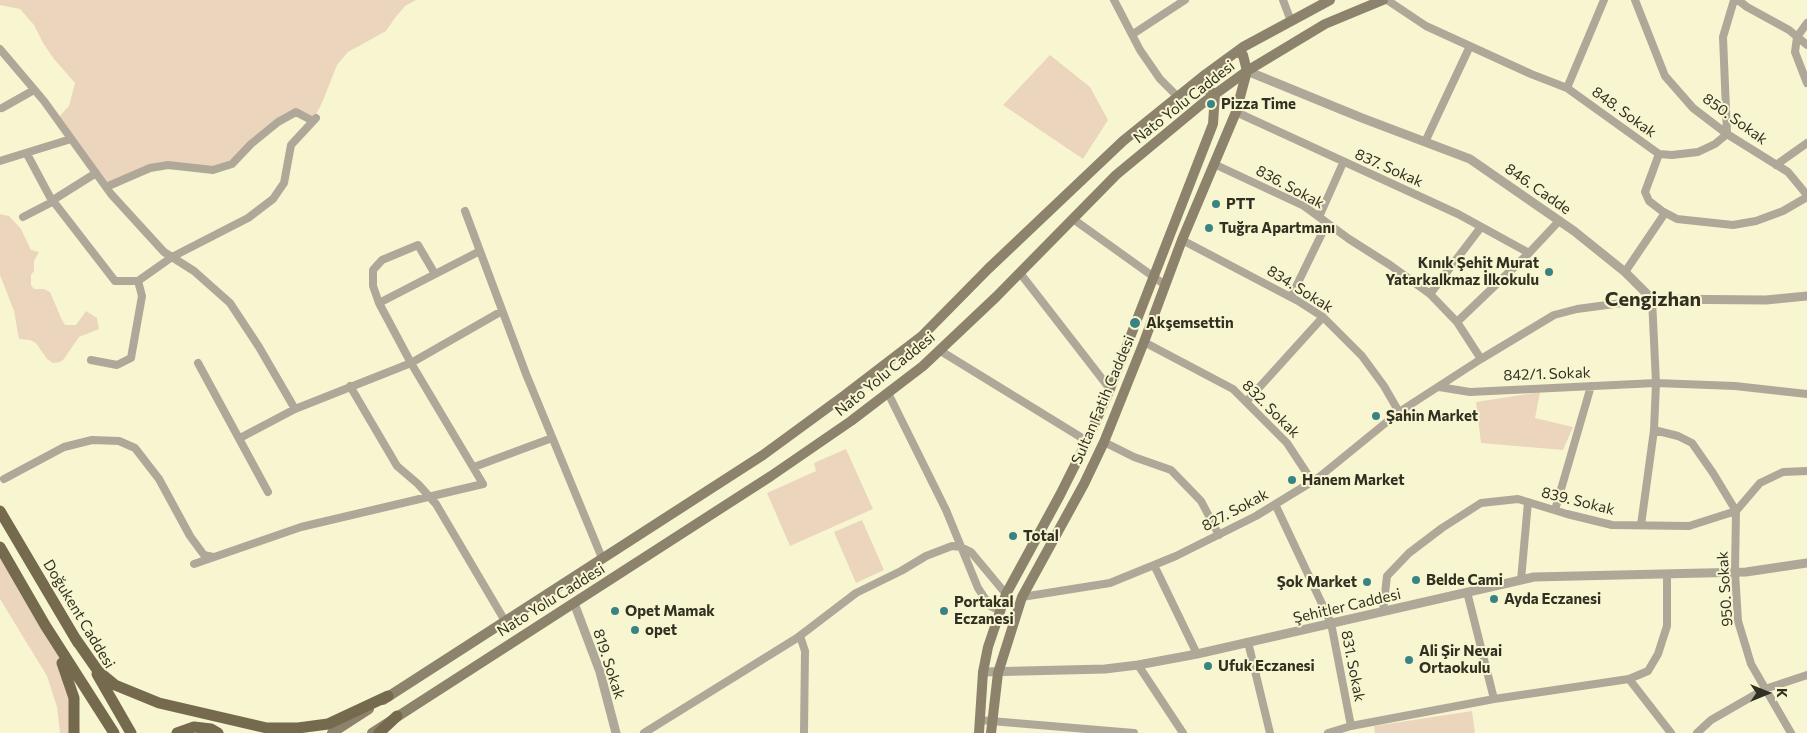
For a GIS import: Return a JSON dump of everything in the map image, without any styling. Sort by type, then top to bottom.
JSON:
[{"type":"main road","name":"Nato Yolu Caddesi","points":[[332,733],[763,455],[846,395],[922,336],[988,269],[1123,141],[1206,74],[1237,52],[1330,0]]},
{"type":"main road","name":"Nato Yolu Caddesi","points":[[372,733],[771,476],[851,421],[923,366],[1020,273],[1116,175],[1215,94],[1247,71],[1325,24],[1385,0]]},
{"type":"main road","points":[[1237,52],[1243,55],[1247,71]]},
{"type":"main road","name":"Sultan Fatih Caddesi","points":[[992,728],[998,673],[1022,598],[1084,484],[1104,442],[1182,240],[1236,112],[1247,71]]},
{"type":"main road","name":"Sultan Fatih Caddesi","points":[[979,733],[983,672],[988,647],[1006,594],[1060,495],[1110,389],[1213,124],[1215,94],[1209,91],[1206,84],[1206,74]]},
{"type":"main road","name":"Doğukent Caddesi","points":[[0,511],[131,733]]},
{"type":"main road","points":[[0,547],[44,625],[66,670],[74,698],[74,733]]},
{"type":"main road","points":[[44,625],[114,733]]},
{"type":"main road","points":[[75,638],[98,671],[116,685],[159,703],[267,728],[298,728],[328,724],[388,696]]},
{"type":"main road","points":[[378,733],[397,716]]},
{"type":"main road","points":[[177,733],[194,727],[211,729],[218,733]]},
{"type":"street","points":[[1114,0],[1140,50],[1160,79],[1178,97]]},
{"type":"street","points":[[1133,34],[1185,0]]},
{"type":"street","points":[[1283,0],[1291,21]]},
{"type":"street","name":"848. Sokak","points":[[1385,0],[1426,26],[1531,74],[1567,88],[1659,154],[1672,155],[1698,152],[1716,144],[1727,134]]},
{"type":"street","points":[[1567,88],[1604,0]]},
{"type":"street","name":"850. Sokak","points":[[1635,0],[1665,76],[1693,108],[1727,134],[1788,172],[1807,196]]},
{"type":"street","points":[[1727,134],[1723,37],[1734,0]]},
{"type":"street","points":[[1738,0],[1788,30],[1807,45]]},
{"type":"street","points":[[1807,23],[1797,37],[1795,52],[1807,83]]},
{"type":"street","points":[[1424,142],[1470,46]]},
{"type":"street","points":[[0,50],[34,90],[106,188],[164,252],[194,271],[230,303],[259,347],[295,409]]},
{"type":"street","name":"846. Cadde","points":[[1247,71],[1470,159],[1559,221],[1625,272],[1652,299]]},
{"type":"street","points":[[2,108],[34,90]]},
{"type":"street","points":[[27,154],[53,200],[115,282],[138,281],[172,257],[248,218],[273,199],[284,183],[291,145],[314,120],[296,112],[278,122],[251,144],[232,164],[213,170],[168,165],[150,168],[106,188]]},
{"type":"street","name":"837. Sokak","points":[[1236,112],[1450,210],[1529,253]]},
{"type":"street","points":[[0,162],[71,139]]},
{"type":"street","points":[[1776,164],[1807,143]]},
{"type":"street","points":[[1659,154],[1645,192],[1649,201],[1677,219],[1734,225],[1756,221],[1783,211],[1807,196]]},
{"type":"street","points":[[1319,217],[1344,163]]},
{"type":"street","name":"836. Sokak","points":[[1214,164],[1304,206],[1430,294],[1457,322],[1481,359]]},
{"type":"street","points":[[23,217],[96,173]]},
{"type":"street","points":[[465,212],[526,374],[602,558]]},
{"type":"street","points":[[1625,272],[1665,213]]},
{"type":"street","points":[[1073,219],[1165,285]]},
{"type":"street","points":[[1457,322],[1529,253],[1559,221]]},
{"type":"street","points":[[1291,297],[1328,223]]},
{"type":"street","points":[[1430,294],[1481,227]]},
{"type":"street","name":"834. Sokak","points":[[1182,240],[1291,297],[1322,317],[1362,356],[1384,386],[1399,412]]},
{"type":"street","points":[[194,564],[301,527],[484,484],[411,363],[379,303],[373,286],[373,270],[382,260],[418,245],[435,274]]},
{"type":"street","points":[[379,303],[480,251]]},
{"type":"street","points":[[1020,273],[1110,389]]},
{"type":"street","points":[[91,360],[117,365],[131,358],[142,296],[138,281]]},
{"type":"street","points":[[1641,525],[1654,430],[1656,383],[1652,299],[1766,300],[1807,296]]},
{"type":"street","name":"827. Sokak","points":[[1022,598],[1110,584],[1176,556],[1274,504],[1312,481],[1399,412],[1554,315],[1652,299]]},
{"type":"street","points":[[240,438],[295,409],[411,363],[502,311]]},
{"type":"street","points":[[1246,402],[1322,317]]},
{"type":"street","name":"832. Sokak","points":[[1144,342],[1233,389],[1287,443],[1312,481]]},
{"type":"street","points":[[939,350],[1087,441]]},
{"type":"street","points":[[198,363],[268,492]]},
{"type":"street","name":"842/1. Sokak","points":[[1439,386],[1470,392],[1656,383],[1735,386],[1807,394]]},
{"type":"street","points":[[350,386],[397,466],[431,497],[505,621]]},
{"type":"street","points":[[1555,510],[1591,386]]},
{"type":"street","points":[[888,392],[946,510],[978,588],[990,606],[1000,611]]},
{"type":"street","points":[[1654,430],[1678,436],[1692,443],[1736,511],[1760,483],[1784,472],[1807,471]]},
{"type":"street","points":[[474,467],[552,438]]},
{"type":"street","points":[[4,478],[64,447],[92,440],[119,441],[135,448],[159,479],[190,536],[204,555],[214,558]]},
{"type":"street","points":[[1104,442],[1171,470],[1202,501],[1219,534]]},
{"type":"street","name":"839. Sokak","points":[[1383,611],[1387,576],[1409,553],[1442,528],[1481,503],[1518,499],[1612,525],[1689,526],[1736,511]]},
{"type":"street","points":[[1521,580],[1528,502]]},
{"type":"street","name":"831. Sokak","points":[[1274,504],[1331,623],[1351,726]]},
{"type":"street","name":"950. Sokak","points":[[1736,511],[1735,572],[1738,621],[1751,664],[1791,733]]},
{"type":"street","points":[[644,733],[800,636],[856,593],[901,572],[926,556],[952,546],[961,547],[971,552],[1006,594]]},
{"type":"street","name":"Şehitler Caddesi","points":[[983,672],[1105,669],[1138,665],[1197,654],[1534,577],[1735,572],[1807,563]]},
{"type":"street","points":[[1154,565],[1197,654]]},
{"type":"street","points":[[1328,733],[1351,726],[1494,699],[1629,679],[1648,671],[1658,654],[1667,626],[1667,574]]},
{"type":"street","points":[[1467,592],[1494,699]]},
{"type":"street","name":"819. Sokak","points":[[574,603],[600,672],[616,733]]},
{"type":"street","points":[[800,636],[805,651],[804,733]]},
{"type":"street","points":[[1248,642],[1270,733]]},
{"type":"street","points":[[1138,665],[1183,733]]},
{"type":"street","points":[[1697,733],[1710,720],[1765,690],[1807,675]]},
{"type":"street","points":[[1629,679],[1671,733]]},
{"type":"street","points":[[979,720],[992,728],[1134,733]]},
{"type":"shaded area","points":[[0,0],[416,0],[405,6],[386,31],[348,52],[337,65],[313,120],[296,111],[232,164],[213,170],[168,165],[106,187],[57,119],[69,106],[75,83],[54,59],[34,25],[20,9],[0,5]]},
{"type":"shaded area","points":[[1050,55],[1090,87],[1108,120],[1083,159],[1003,105]]},
{"type":"shaded area","points":[[0,214],[9,216],[21,229],[31,250],[39,252],[34,261],[31,285],[34,289],[44,289],[50,292],[65,325],[76,325],[86,311],[97,318],[99,329],[79,337],[60,362],[53,363],[47,359],[36,343],[30,340],[19,339],[14,311],[0,275]]},
{"type":"shaded area","points":[[1540,392],[1535,418],[1573,427],[1563,450],[1481,443],[1476,402]]},
{"type":"shaded area","points":[[846,449],[873,509],[790,546],[767,493],[816,471],[814,463]]},
{"type":"shaded area","points":[[862,520],[884,570],[856,583],[834,532]]},
{"type":"shaded area","points":[[0,547],[44,625],[66,670],[74,733],[60,733],[57,707],[47,676],[0,599]]},
{"type":"shaded area","points":[[1472,711],[1475,733],[1375,733],[1374,726]]},
{"type":"place","name":"Pizza Time","points":[[1211,104]]},
{"type":"place","name":"PTT","points":[[1216,204]]},
{"type":"place","name":"Tuğra Apartmanı","points":[[1209,228]]},
{"type":"place","name":"Kınık Şehit Murat Yatarkalkmaz İlkokulu","points":[[1549,272]]},
{"type":"place","name":"Akşemsettin","points":[[1135,323]]},
{"type":"place","name":"Şahin Market","points":[[1376,416]]},
{"type":"place","name":"Hanem Market","points":[[1292,480]]},
{"type":"place","name":"Total","points":[[1013,536]]},
{"type":"place","name":"Belde Cami","points":[[1416,580]]},
{"type":"place","name":"Şok Market","points":[[1367,582]]},
{"type":"place","name":"Ayda Eczanesi","points":[[1494,599]]},
{"type":"place","name":"Opet Mamak","points":[[615,611]]},
{"type":"place","name":"Portakal Eczanesi","points":[[944,611]]},
{"type":"place","name":"opet","points":[[635,630]]},
{"type":"place","name":"Ali Şir Nevai Ortaokulu","points":[[1409,660]]},
{"type":"place","name":"Ufuk Eczanesi","points":[[1208,666]]},
{"type":"district","name":"Cengizhan","points":[[1653,299]]}]
